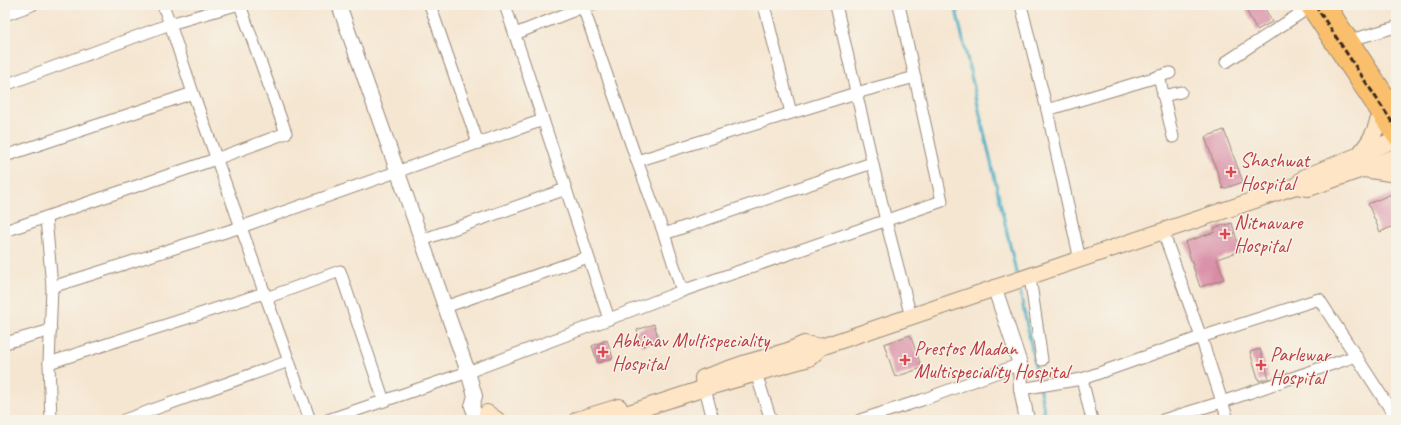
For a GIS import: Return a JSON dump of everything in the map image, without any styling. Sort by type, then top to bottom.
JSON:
[{"type":"main road","points":[[1326,5],[1396,112]]},
{"type":"main road","points":[[1331,5],[1396,104]]},
{"type":"main road","points":[[1304,7],[1395,145]]},
{"type":"main road","points":[[1304,7],[1395,145]]},
{"type":"main road","points":[[1360,163],[1376,129],[1378,121]]},
{"type":"main road","points":[[576,420],[754,367],[810,358],[821,347],[1296,186],[1309,188],[1395,145]]},
{"type":"main road","points":[[1360,163],[1396,174]]},
{"type":"main road","points":[[607,420],[705,388],[754,367]]},
{"type":"street","points":[[5,14],[32,5]]},
{"type":"street","points":[[163,5],[216,159],[310,420]]},
{"type":"street","points":[[5,85],[170,24],[236,5]]},
{"type":"street","points":[[5,231],[216,159],[286,133],[240,5]]},
{"type":"street","points":[[339,5],[468,372],[475,396],[483,403],[487,418]]},
{"type":"street","points":[[430,5],[478,142]]},
{"type":"street","points":[[505,5],[609,319]]},
{"type":"street","points":[[764,5],[791,113]]},
{"type":"street","points":[[836,5],[872,163],[911,317]]},
{"type":"street","points":[[328,420],[468,372],[682,291],[942,201],[899,5]]},
{"type":"street","points":[[1021,5],[1047,110],[1080,260]]},
{"type":"street","points":[[515,34],[588,6],[637,161],[664,234],[682,291]]},
{"type":"street","points":[[1226,62],[1304,7]]},
{"type":"street","points":[[1354,39],[1396,26]]},
{"type":"street","points":[[1047,110],[1170,73]]},
{"type":"street","points":[[1159,76],[1173,137]]},
{"type":"street","points":[[637,161],[856,92],[915,77]]},
{"type":"street","points":[[1163,96],[1181,92]]},
{"type":"street","points":[[5,156],[193,93]]},
{"type":"street","points":[[52,287],[241,227],[543,120]]},
{"type":"street","points":[[664,234],[872,163]]},
{"type":"street","points":[[422,240],[566,189]]},
{"type":"street","points":[[46,218],[52,287],[49,364],[51,420]]},
{"type":"street","points":[[1163,232],[1201,337],[1228,420]]},
{"type":"street","points":[[445,307],[588,257]]},
{"type":"street","points":[[49,364],[340,270],[384,401]]},
{"type":"street","points":[[1029,277],[1042,360]]},
{"type":"street","points":[[1002,286],[1020,364],[1027,420]]},
{"type":"street","points":[[1024,389],[1082,380],[1201,337],[1319,299],[1396,419]]},
{"type":"street","points":[[5,342],[51,330]]},
{"type":"street","points":[[1163,420],[1222,402],[1356,356]]},
{"type":"street","points":[[124,420],[289,361]]},
{"type":"street","points":[[860,420],[922,400],[1020,364]]},
{"type":"street","points":[[754,367],[771,420]]},
{"type":"street","points":[[1082,380],[1092,420]]},
{"type":"street","points":[[705,388],[713,420]]},
{"type":"building","points":[[1250,5],[1263,5],[1272,22],[1257,30],[1245,8]]},
{"type":"building","points":[[1224,130],[1243,182],[1223,189],[1205,137]]},
{"type":"building","points":[[1396,192],[1396,225],[1380,232],[1368,204]]},
{"type":"building","points":[[1232,223],[1240,251],[1217,259],[1224,279],[1200,287],[1185,242],[1215,232],[1214,228]]},
{"type":"building","points":[[654,324],[659,340],[642,346],[637,330]]},
{"type":"building","points":[[910,335],[922,368],[895,377],[884,344]]},
{"type":"building","points":[[607,340],[613,358],[598,363],[592,346]]},
{"type":"building","points":[[1260,349],[1269,378],[1259,381],[1250,352]]},
{"type":"waterway","points":[[955,5],[1017,276]]},
{"type":"waterway","points":[[1019,286],[1046,420]]},
{"type":"railway","points":[[1315,5],[1396,128]]},
{"type":"place","name":"Shashwat Hospital","points":[[1231,172]]},
{"type":"place","name":"Nitnavare Hospital","points":[[1225,234]]},
{"type":"place","name":"Abhinav Multispeciality Hospital","points":[[603,352]]},
{"type":"place","name":"Prestos Madan Multispeciality Hospital","points":[[905,360]]},
{"type":"place","name":"Parlewar Hospital","points":[[1261,365]]}]
